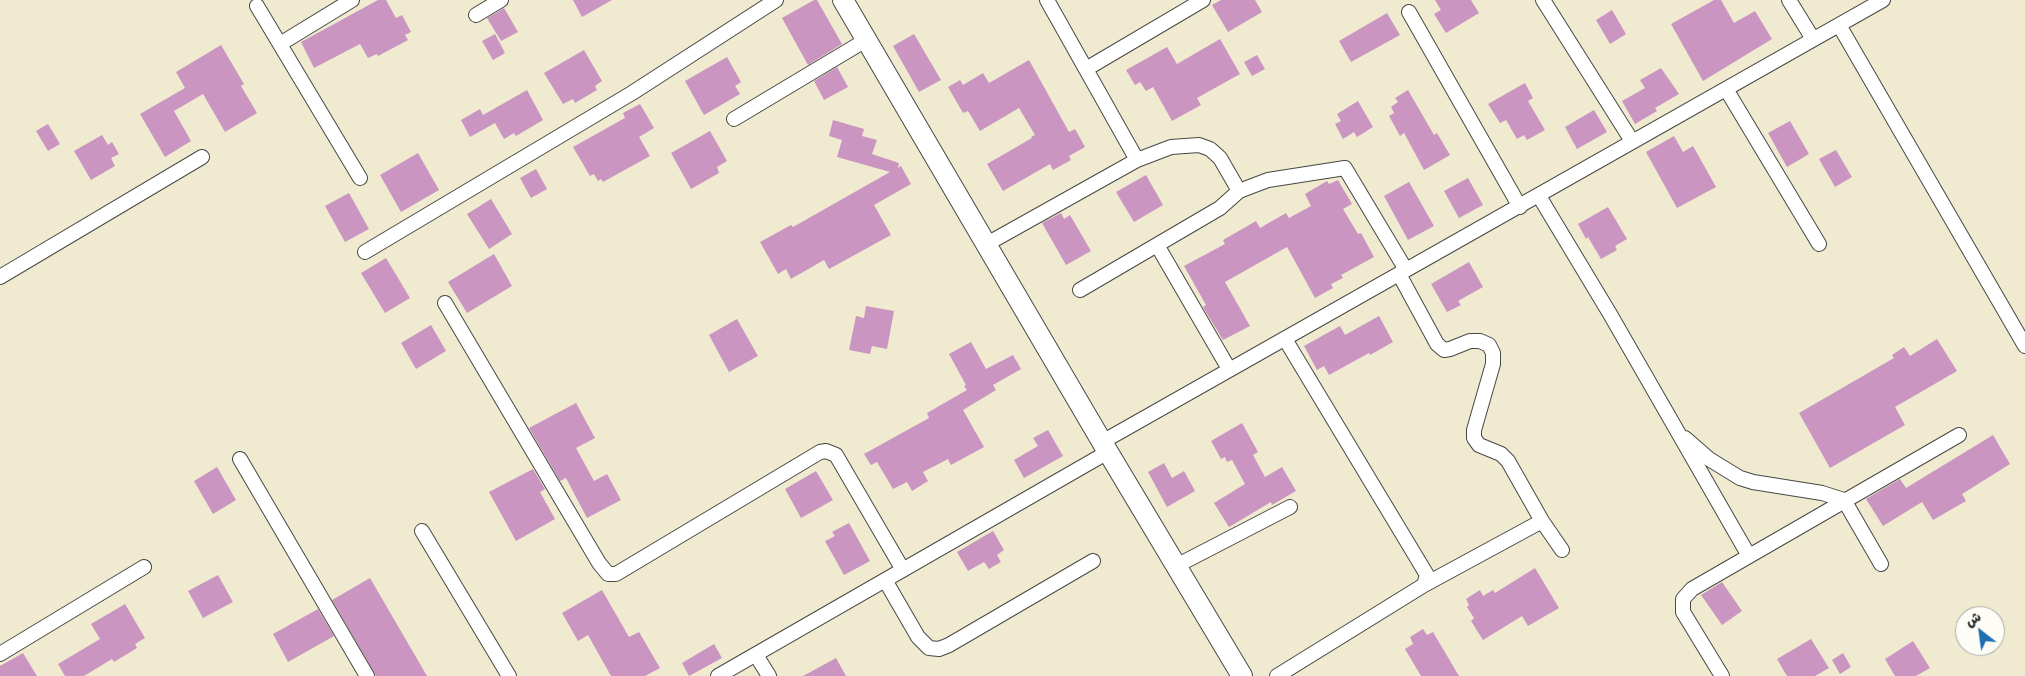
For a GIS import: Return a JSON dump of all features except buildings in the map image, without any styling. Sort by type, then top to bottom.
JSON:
[{"type":"main road","points":[[843,0],[1105,447],[1242,676]]},
{"type":"street","points":[[280,44],[352,0]]},
{"type":"street","points":[[476,15],[501,0]]},
{"type":"street","points":[[365,252],[632,93],[776,0]]},
{"type":"street","points":[[1046,0],[1137,160]]},
{"type":"street","points":[[1086,69],[1203,0]]},
{"type":"street","points":[[1543,0],[1632,142]]},
{"type":"street","points":[[1789,0],[1813,39]]},
{"type":"street","points":[[718,676],[902,570],[1105,447],[1229,369],[1520,207],[1883,0]]},
{"type":"street","points":[[258,6],[360,178]]},
{"type":"street","points":[[1409,12],[1520,207]]},
{"type":"street","points":[[1839,25],[2025,346]]},
{"type":"street","points":[[734,119],[866,40]]},
{"type":"street","points":[[1726,88],[1819,244]]},
{"type":"street","points":[[986,245],[1137,160],[1172,147],[1199,145],[1210,149],[1220,158],[1239,191]]},
{"type":"street","points":[[0,278],[202,157]]},
{"type":"street","points":[[1080,290],[1220,208],[1239,191],[1268,180],[1345,168],[1402,272],[1437,344],[1444,350],[1470,340],[1480,341],[1489,345],[1493,353],[1493,364],[1474,430],[1474,438],[1479,445],[1501,454],[1508,461],[1542,521],[1562,550]]},
{"type":"street","points":[[1539,196],[1610,314],[1749,556]]},
{"type":"street","points":[[1157,245],[1229,369]]},
{"type":"street","points":[[444,303],[599,563],[608,574],[616,574],[820,452],[826,451],[836,455],[902,570]]},
{"type":"street","points":[[1284,339],[1423,566],[1427,576],[1424,585]]},
{"type":"street","points":[[1671,423],[1694,447],[1725,470],[1740,478],[1822,493],[1844,500],[1881,564]]},
{"type":"street","points":[[1722,676],[1683,612],[1683,599],[1692,589],[1959,435]]},
{"type":"street","points":[[240,458],[367,676]]},
{"type":"street","points":[[1176,566],[1290,507]]},
{"type":"street","points":[[1277,676],[1424,585],[1542,521]]},
{"type":"street","points":[[422,530],[509,676]]},
{"type":"street","points":[[885,580],[918,637],[929,648],[939,649],[958,640],[1093,561]]},
{"type":"street","points":[[0,654],[144,567]]},
{"type":"street","points":[[756,655],[769,676]]}]
